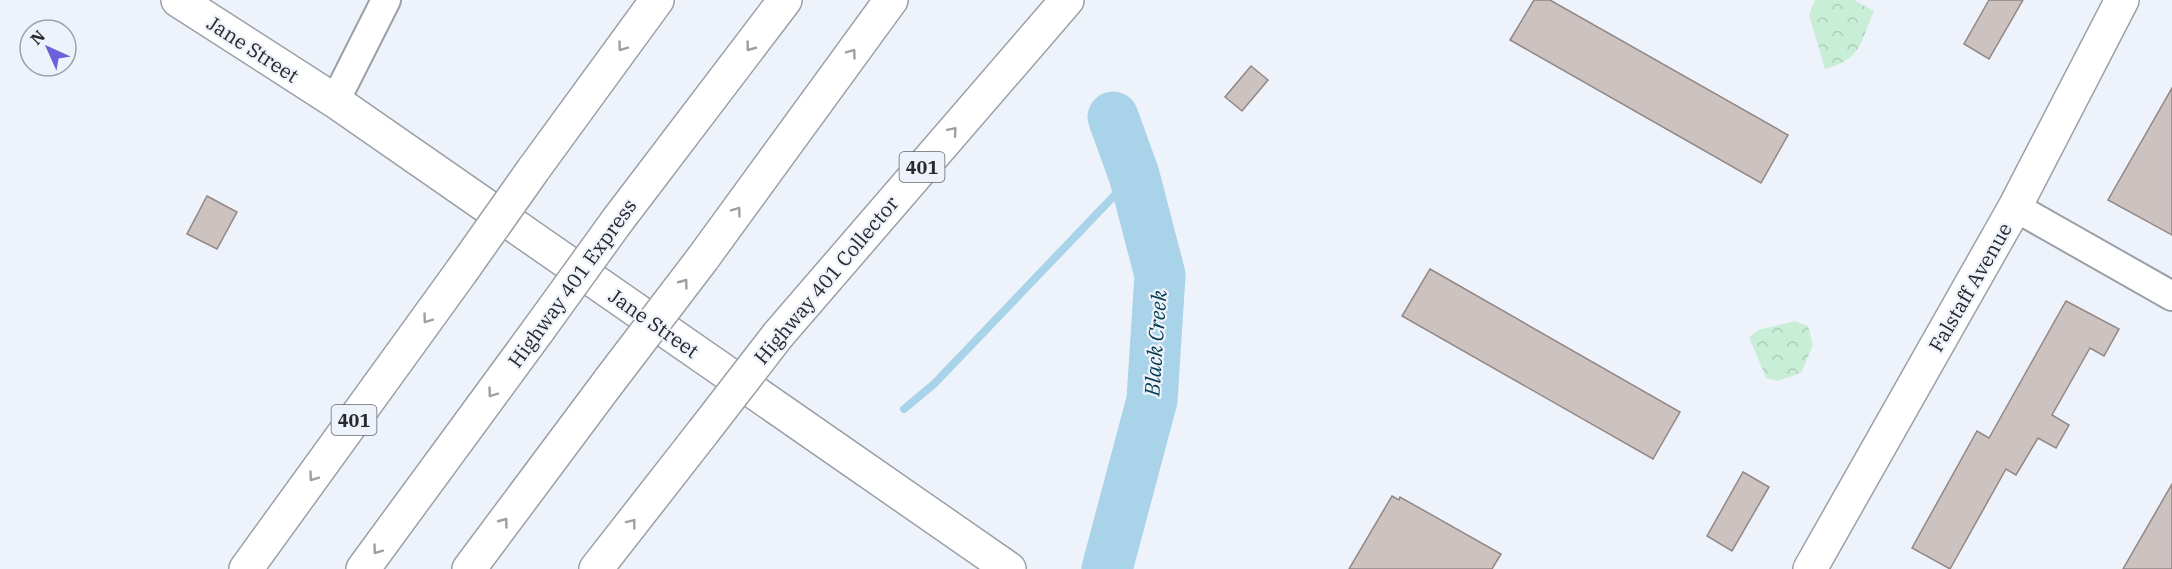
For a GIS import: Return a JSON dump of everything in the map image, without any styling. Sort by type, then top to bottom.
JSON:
[{"type":"main road","name":"Jane Street","points":[[178,0],[334,101],[1009,569]]},
{"type":"main road","name":"401","points":[[246,569],[657,0]]},
{"type":"main road","name":"Highway 401 Express","points":[[363,569],[617,221],[785,0]]},
{"type":"main road","points":[[469,569],[703,258],[891,0]]},
{"type":"main road","name":"Highway 401 Collector","points":[[596,569],[778,335],[1067,0]]},
{"type":"main road","name":"Falstaff Avenue","points":[[1810,569],[2015,207],[2122,0]]},
{"type":"street","points":[[334,101],[386,0]]},
{"type":"street","points":[[2015,207],[2172,296]]},
{"type":"green space","points":[[1815,0],[1854,0],[1874,11],[1862,41],[1853,55],[1825,69],[1809,15]]},
{"type":"green space","points":[[1795,321],[1808,326],[1813,345],[1801,373],[1778,381],[1766,378],[1749,337],[1758,330]]},
{"type":"building","points":[[1534,0],[1550,0],[1788,135],[1761,183],[1510,40]]},
{"type":"building","points":[[1989,0],[2023,0],[1989,59],[1964,44]]},
{"type":"building","points":[[1251,66],[1268,80],[1242,111],[1225,97]]},
{"type":"building","points":[[2172,88],[2172,235],[2108,200]]},
{"type":"building","points":[[207,196],[237,212],[217,249],[187,234]]},
{"type":"building","points":[[1430,269],[1680,412],[1653,459],[1402,316]]},
{"type":"building","points":[[2066,301],[2119,329],[2104,356],[2090,348],[2052,415],[2069,425],[2056,448],[2038,438],[2016,475],[2006,469],[1950,569],[1912,548],[1977,431],[1989,438]]},
{"type":"building","points":[[1743,472],[1769,487],[1732,551],[1707,536]]},
{"type":"building","points":[[2172,484],[2172,569],[2123,569]]},
{"type":"building","points":[[1392,496],[1399,500],[1400,497],[1501,554],[1492,569],[1349,569]]},
{"type":"waterway","name":"Black Creek","points":[[1107,569],[1152,400],[1160,275],[1134,175],[1113,117]]},
{"type":"waterway","points":[[904,409],[934,384],[1134,175]]}]
